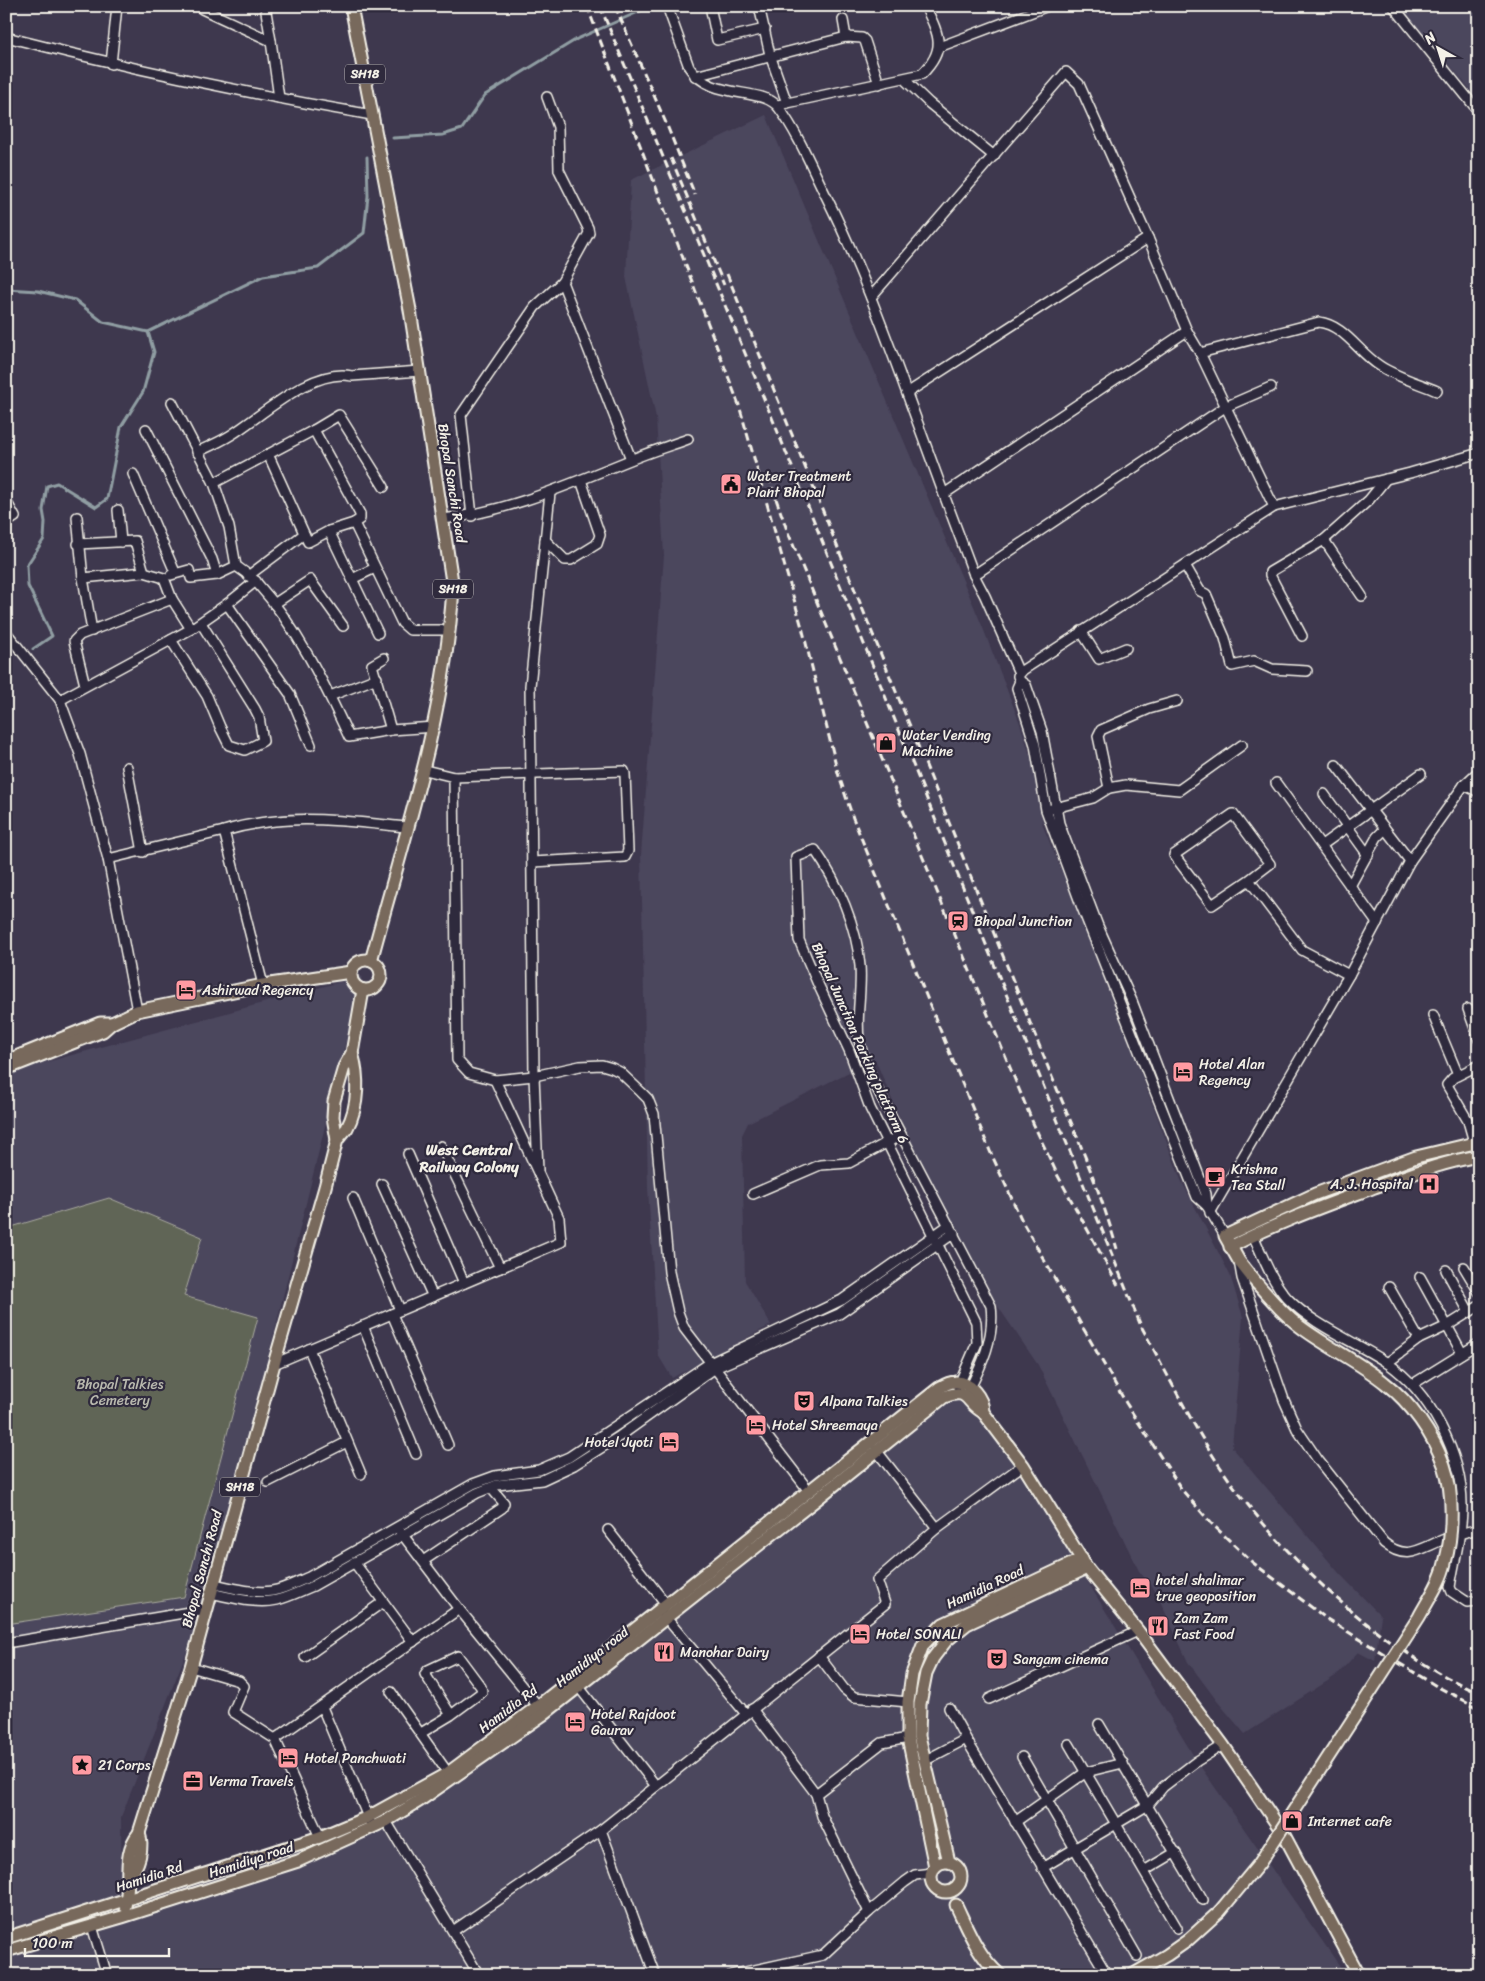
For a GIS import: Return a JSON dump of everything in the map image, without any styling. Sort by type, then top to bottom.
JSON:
[{"type":"main road","name":"Bhopal Sanchi Road","points":[[351,6],[410,310],[453,588],[450,630],[425,770],[407,827],[371,961]]},
{"type":"main road","points":[[366,960],[379,967],[381,977],[377,986],[373,989],[363,990],[355,986],[352,981],[351,972],[357,963],[366,960]]},
{"type":"main road","points":[[6,1069],[100,1023],[112,1023],[137,1011],[263,985],[351,972]]},
{"type":"main road","points":[[337,1140],[333,1117],[334,1101],[344,1067],[352,1053],[363,990]]},
{"type":"main road","points":[[6,1061],[54,1046]]},
{"type":"main road","points":[[337,1140],[347,1127],[355,1100],[357,1086],[356,1068],[352,1053]]},
{"type":"main road","name":"Bhopal Sanchi Road","points":[[122,1917],[127,1900],[127,1870],[134,1839],[140,1833],[191,1667],[211,1588],[274,1364],[326,1187],[337,1140]]},
{"type":"main road","points":[[1132,1975],[1187,1941],[1220,1911],[1259,1864],[1419,1617],[1435,1589],[1445,1564],[1450,1529],[1449,1492],[1444,1466],[1423,1424],[1408,1404],[1386,1384],[1302,1328],[1278,1307],[1239,1261],[1225,1236],[1298,1201],[1416,1157],[1477,1142]]},
{"type":"main road","points":[[1230,1247],[1305,1212],[1414,1173],[1478,1156]]},
{"type":"main road","points":[[1298,1201],[1305,1212]]},
{"type":"main road","points":[[813,1495],[939,1388],[948,1383],[963,1390],[974,1407],[984,1412],[1023,1465],[1084,1563],[1138,1631],[1223,1745],[1283,1833],[1359,1975]]},
{"type":"main road","name":"Hamidiya road","points":[[122,1917],[298,1861],[370,1822],[386,1821],[444,1786],[544,1714],[576,1682],[813,1495],[876,1450],[944,1397],[963,1390]]},
{"type":"main road","name":"Hamidia Road","points":[[933,1870],[908,1738],[908,1702],[912,1674],[923,1646],[943,1624],[1084,1563]]},
{"type":"main road","name":"Hamidia Road","points":[[949,1862],[919,1736],[920,1704],[926,1673],[938,1648],[949,1637],[968,1624],[1084,1563]]},
{"type":"main road","points":[[939,1628],[949,1637]]},
{"type":"main road","name":"Hamidia Rd","points":[[6,1938],[370,1822],[448,1773],[538,1706],[576,1682]]},
{"type":"main road","points":[[956,1905],[958,1886],[962,1878],[961,1873],[956,1865],[949,1862],[939,1863],[933,1870],[931,1878],[934,1886],[956,1905],[978,1950],[990,1966],[1000,1975]]},
{"type":"main road","points":[[943,1892],[950,1892],[958,1886]]},
{"type":"main road","points":[[6,1951],[122,1917]]},
{"type":"street","points":[[111,64],[116,6]]},
{"type":"street","points":[[265,6],[272,40],[279,98]]},
{"type":"street","points":[[710,6],[717,40],[765,29]]},
{"type":"street","points":[[760,6],[782,104],[843,231],[871,297],[974,575],[1020,677],[1026,685],[1042,731],[1059,823],[1096,933]]},
{"type":"street","points":[[668,10],[694,76],[712,86],[766,98],[782,104],[922,74],[931,65],[940,47],[934,25],[924,6]]},
{"type":"street","points":[[940,47],[1048,6]]},
{"type":"street","points":[[1393,6],[1479,112]]},
{"type":"street","points":[[202,9],[272,40]]},
{"type":"street","points":[[843,20],[846,38]]},
{"type":"street","points":[[6,37],[111,64],[279,98],[372,114]]},
{"type":"street","points":[[694,76],[770,55],[846,38],[862,38],[865,41],[879,84]]},
{"type":"street","points":[[871,297],[1066,72],[1079,84],[1148,238],[1187,331],[1200,353],[1274,507]]},
{"type":"street","points":[[904,79],[929,103],[994,156]]},
{"type":"street","points":[[472,516],[461,415],[534,306],[562,282],[589,233],[559,170],[558,127],[547,97]]},
{"type":"street","points":[[907,393],[1148,238]]},
{"type":"street","points":[[562,282],[631,459]]},
{"type":"street","points":[[1200,353],[1319,322],[1326,323],[1336,328],[1379,366],[1436,391]]},
{"type":"street","points":[[944,494],[1187,331]]},
{"type":"street","points":[[197,452],[230,435],[305,384],[343,374],[352,376],[420,371]]},
{"type":"street","points":[[974,575],[1225,408],[1271,387]]},
{"type":"street","points":[[172,402],[214,483],[229,527],[236,566],[252,578],[274,604],[306,652],[330,696],[349,737],[391,730],[434,727]]},
{"type":"street","points":[[214,483],[314,430],[338,415],[384,487]]},
{"type":"street","points":[[146,429],[212,559],[217,575]]},
{"type":"street","points":[[268,454],[308,542],[329,531],[354,523],[360,519],[360,514],[314,430]]},
{"type":"street","points":[[443,519],[472,516],[550,493],[631,459],[688,439]]},
{"type":"street","points":[[1225,1236],[1208,1210],[1203,1185],[1132,1001],[1096,933],[1046,810],[1035,744],[1017,688],[1020,677],[1081,632],[1274,507],[1479,453]]},
{"type":"street","points":[[133,474],[175,572]]},
{"type":"street","points":[[1302,636],[1270,572],[1324,540],[1369,500],[1386,479]]},
{"type":"street","points":[[545,540],[565,560],[571,560],[597,544],[600,535],[581,480]]},
{"type":"street","points":[[538,1172],[534,1076],[530,686],[550,493]]},
{"type":"street","points":[[6,501],[14,517],[6,523]]},
{"type":"street","points":[[118,510],[121,542]]},
{"type":"street","points":[[77,517],[78,544],[92,631]]},
{"type":"street","points":[[354,523],[402,623],[410,630],[416,631],[450,630]]},
{"type":"street","points":[[329,531],[378,633]]},
{"type":"street","points":[[60,700],[201,623],[226,604],[252,578],[304,534]]},
{"type":"street","points":[[1324,540],[1362,596]]},
{"type":"street","points":[[78,544],[135,541],[144,572]]},
{"type":"street","points":[[1186,565],[1200,591],[1206,594],[1224,638],[1232,666],[1254,661],[1272,669],[1307,672]]},
{"type":"street","points":[[83,578],[144,572],[164,578],[175,572],[189,570],[192,578],[217,575],[236,566]]},
{"type":"street","points":[[352,579],[375,568]]},
{"type":"street","points":[[164,578],[172,598],[191,629]]},
{"type":"street","points":[[274,604],[310,580],[343,626]]},
{"type":"street","points":[[85,685],[74,641],[80,636],[172,598]]},
{"type":"street","points":[[226,604],[290,694],[311,745]]},
{"type":"street","points":[[171,640],[207,696],[229,745],[245,750],[263,741],[259,717],[255,709],[201,623]]},
{"type":"street","points":[[6,632],[60,700],[80,754],[108,860],[137,1011]]},
{"type":"street","points":[[1081,632],[1099,658],[1126,648]]},
{"type":"street","points":[[384,658],[372,666],[391,730]]},
{"type":"street","points":[[330,696],[377,678]]},
{"type":"street","points":[[1109,788],[1098,736],[1101,730],[1149,709],[1177,701]]},
{"type":"street","points":[[1046,810],[1093,798],[1109,788],[1126,785],[1179,790],[1242,745]]},
{"type":"street","points":[[1336,765],[1410,861]]},
{"type":"street","points":[[127,767],[143,852]]},
{"type":"street","points":[[425,770],[454,777],[624,771],[626,774],[628,850],[625,857],[532,862]]},
{"type":"street","points":[[1208,1210],[1349,975],[1410,861],[1464,785],[1479,772]]},
{"type":"street","points":[[1322,845],[1421,774]]},
{"type":"street","points":[[454,777],[457,1060],[469,1073],[495,1080],[534,1076],[580,1066],[602,1065],[620,1072],[648,1099],[654,1114],[669,1272],[674,1300],[684,1328],[813,1495]]},
{"type":"street","points":[[1276,782],[1377,923]]},
{"type":"street","points":[[1464,785],[1479,792]]},
{"type":"street","points":[[1324,794],[1368,854]]},
{"type":"street","points":[[1233,814],[1270,864],[1249,880],[1212,905],[1174,855],[1233,814]]},
{"type":"street","points":[[108,860],[248,824],[281,819],[325,819],[407,827]]},
{"type":"street","points":[[1350,886],[1377,837],[1385,829]]},
{"type":"street","points":[[224,831],[263,985]]},
{"type":"street","name":"Bhopal Junction Parking platform 6","points":[[815,850],[827,867],[851,923],[858,946],[860,968],[859,1039],[868,1068],[991,1306],[993,1322],[987,1349],[963,1390],[977,1343],[976,1322],[870,1108],[849,1050],[799,940],[796,857],[815,850]]},
{"type":"street","points":[[1249,880],[1302,950],[1349,975]]},
{"type":"street","points":[[1468,1009],[1479,1040]]},
{"type":"street","points":[[1433,1015],[1458,1075]]},
{"type":"street","points":[[1478,1156],[1477,1142],[1468,1121],[1447,1085],[1453,1078],[1479,1065]]},
{"type":"street","points":[[857,1071],[868,1068]]},
{"type":"street","points":[[274,1364],[561,1242],[560,1218],[495,1080]]},
{"type":"street","points":[[753,1194],[820,1165],[849,1163],[901,1135]]},
{"type":"street","points":[[440,1146],[500,1268]]},
{"type":"street","points":[[408,1154],[464,1283]]},
{"type":"street","points":[[382,1184],[433,1297]]},
{"type":"street","points":[[353,1198],[448,1445]]},
{"type":"street","points":[[211,1588],[261,1592],[283,1588],[309,1577],[397,1526],[483,1480],[495,1476],[539,1470],[569,1457],[712,1366],[834,1305],[933,1236],[952,1229]]},
{"type":"street","points":[[211,1588],[260,1602],[275,1601],[313,1586],[460,1502],[491,1488],[542,1480],[574,1465],[620,1436],[712,1366],[839,1314],[938,1245],[952,1229]]},
{"type":"street","points":[[1253,1235],[1270,1274],[1287,1298],[1310,1317],[1387,1363],[1413,1384],[1431,1408],[1454,1457],[1461,1484],[1462,1508],[1450,1587],[1452,1592],[1467,1602],[1479,1601]]},
{"type":"street","points":[[1239,1261],[1242,1278],[1288,1411],[1297,1429],[1318,1460],[1366,1523],[1393,1551],[1403,1553],[1416,1551],[1459,1534],[1479,1529]]},
{"type":"street","points":[[1464,1267],[1479,1292]]},
{"type":"street","points":[[1446,1270],[1469,1312]]},
{"type":"street","points":[[1420,1277],[1462,1353]]},
{"type":"street","points":[[1389,1287],[1419,1339]]},
{"type":"street","points":[[1387,1363],[1419,1339],[1447,1326],[1479,1306]]},
{"type":"street","points":[[363,1326],[416,1454]]},
{"type":"street","points":[[1413,1384],[1479,1343]]},
{"type":"street","points":[[309,1349],[360,1474]]},
{"type":"street","points":[[268,1482],[347,1442]]},
{"type":"street","points":[[876,1450],[937,1528]]},
{"type":"street","points":[[453,1931],[601,1830],[885,1604],[877,1580],[937,1528],[1023,1465]]},
{"type":"street","points":[[423,1561],[502,1508],[504,1503],[502,1499],[491,1488]]},
{"type":"street","points":[[397,1526],[459,1609],[538,1706]]},
{"type":"street","points":[[608,1530],[664,1611],[816,1794],[822,1816],[869,1912]]},
{"type":"street","points":[[354,1562],[413,1642]]},
{"type":"street","points":[[283,1588],[286,1597]]},
{"type":"street","points":[[304,1657],[383,1602]]},
{"type":"street","points":[[6,1643],[207,1609]]},
{"type":"street","points":[[276,1739],[459,1609]]},
{"type":"street","points":[[989,1699],[1138,1631]]},
{"type":"street","points":[[421,1733],[451,1715],[482,1692],[481,1687],[458,1656],[428,1670],[425,1674],[451,1715]]},
{"type":"street","points":[[819,1656],[844,1689],[854,1697],[908,1702]]},
{"type":"street","points":[[191,1667],[238,1680],[244,1686],[233,1712],[276,1739],[320,1837]]},
{"type":"street","points":[[576,1682],[656,1786]]},
{"type":"street","points":[[391,1692],[448,1773]]},
{"type":"street","points":[[322,1707],[370,1822]]},
{"type":"street","points":[[950,1708],[966,1739],[1106,1973]]},
{"type":"street","points":[[1099,1724],[1203,1900]]},
{"type":"street","points":[[816,1794],[882,1743],[908,1738]]},
{"type":"street","points":[[924,1761],[966,1739]]},
{"type":"street","points":[[1069,1744],[1177,1928]]},
{"type":"street","points":[[1042,1868],[1148,1805],[1163,1787],[1197,1761],[1223,1745]]},
{"type":"street","points":[[1022,1757],[1137,1956]]},
{"type":"street","points":[[1015,1822],[1086,1772],[1123,1764]]},
{"type":"street","points":[[386,1821],[478,1975]]},
{"type":"street","points":[[601,1830],[655,1975]]},
{"type":"street","points":[[1144,1871],[1176,1852]]},
{"type":"street","points":[[731,1975],[824,1955],[869,1912],[915,1875],[933,1870]]},
{"type":"street","points":[[92,1926],[106,1975]]},
{"type":"shaded area","points":[[1400,6],[1479,6],[1479,100]]},
{"type":"shaded area","points":[[766,115],[981,623],[1021,726],[1036,774],[1043,826],[1094,949],[1181,1180],[1230,1275],[1243,1317],[1232,1447],[1339,1573],[1381,1616],[1375,1661],[1358,1652],[1337,1675],[1245,1734],[1188,1662],[1156,1592],[1139,1571],[1038,1365],[949,1235],[875,1059],[748,1123],[742,1135],[745,1281],[771,1325],[672,1378],[658,1355],[648,1188],[641,855],[664,555],[656,418],[626,277],[631,180]]},
{"type":"shaded area","points":[[362,976],[210,1593],[121,1817],[122,1904],[388,1813],[965,1380],[1198,1763],[1346,1975],[6,1975],[6,1073]]},
{"type":"green space","name":"Bhopal Talkies Cemetery","points":[[109,1198],[202,1237],[184,1296],[258,1317],[184,1597],[6,1624],[6,1225],[8,1228]]},
{"type":"waterway","points":[[393,138],[443,135],[462,129],[485,95],[577,39],[648,6]]},
{"type":"waterway","points":[[6,289],[38,291],[75,300],[103,322],[148,332],[263,276],[318,268],[364,233],[368,196],[367,157]]},
{"type":"waterway","points":[[33,649],[52,636],[28,586],[27,565],[44,539],[45,522],[43,510],[47,486],[57,483],[96,507],[107,499],[121,427],[143,392],[154,352],[148,332]]},
{"type":"railway","points":[[587,6],[739,405],[803,631],[838,773],[853,818],[990,1151],[1023,1223],[1126,1403],[1182,1490],[1211,1523],[1252,1562],[1327,1619],[1438,1687],[1479,1708]]},
{"type":"railway","points":[[600,6],[775,425],[1141,1326],[1188,1414],[1219,1465],[1243,1499],[1301,1565],[1334,1596],[1405,1652],[1442,1675],[1479,1693]]},
{"type":"railway","points":[[615,6],[695,195]]},
{"type":"railway","points":[[671,158],[724,285]]},
{"type":"railway","points":[[727,274],[1087,1162],[1117,1249]]},
{"type":"railway","points":[[768,476],[787,530],[1033,1123],[1058,1176],[1118,1285]]},
{"type":"place","name":"Water Treatment Plant Bhopal","points":[[731,484]]},
{"type":"place","name":"Water Vending Machine","points":[[886,743]]},
{"type":"place","name":"Bhopal Junction","points":[[958,921]]},
{"type":"place","name":"Ashirwad Regency","points":[[186,990]]},
{"type":"place","name":"Hotel Alan Regency","points":[[1183,1072]]},
{"type":"place","name":"Krishna Tea Stall","points":[[1215,1177]]},
{"type":"place","name":"A. J. Hospital","points":[[1429,1184]]},
{"type":"place","name":"Alpana Talkies","points":[[804,1401]]},
{"type":"place","name":"Hotel Shreemaya","points":[[756,1425]]},
{"type":"place","name":"Hotel Jyoti","points":[[669,1442]]},
{"type":"place","name":"hotel shalimar true geoposition","points":[[1140,1588]]},
{"type":"place","name":"Zam Zam Fast Food","points":[[1158,1626]]},
{"type":"place","name":"Hotel SONALI","points":[[860,1634]]},
{"type":"place","name":"Manohar Dairy","points":[[664,1652]]},
{"type":"place","name":"Sangam cinema","points":[[997,1659]]},
{"type":"place","name":"Hotel Rajdoot Gaurav","points":[[575,1722]]},
{"type":"place","name":"Hotel Panchwati","points":[[288,1758]]},
{"type":"place","name":"21 Corps","points":[[82,1765]]},
{"type":"place","name":"Verma Travels","points":[[193,1781]]},
{"type":"place","name":"Internet cafe","points":[[1292,1821]]},
{"type":"district","name":"West Central Railway Colony","points":[[469,1158]]}]
